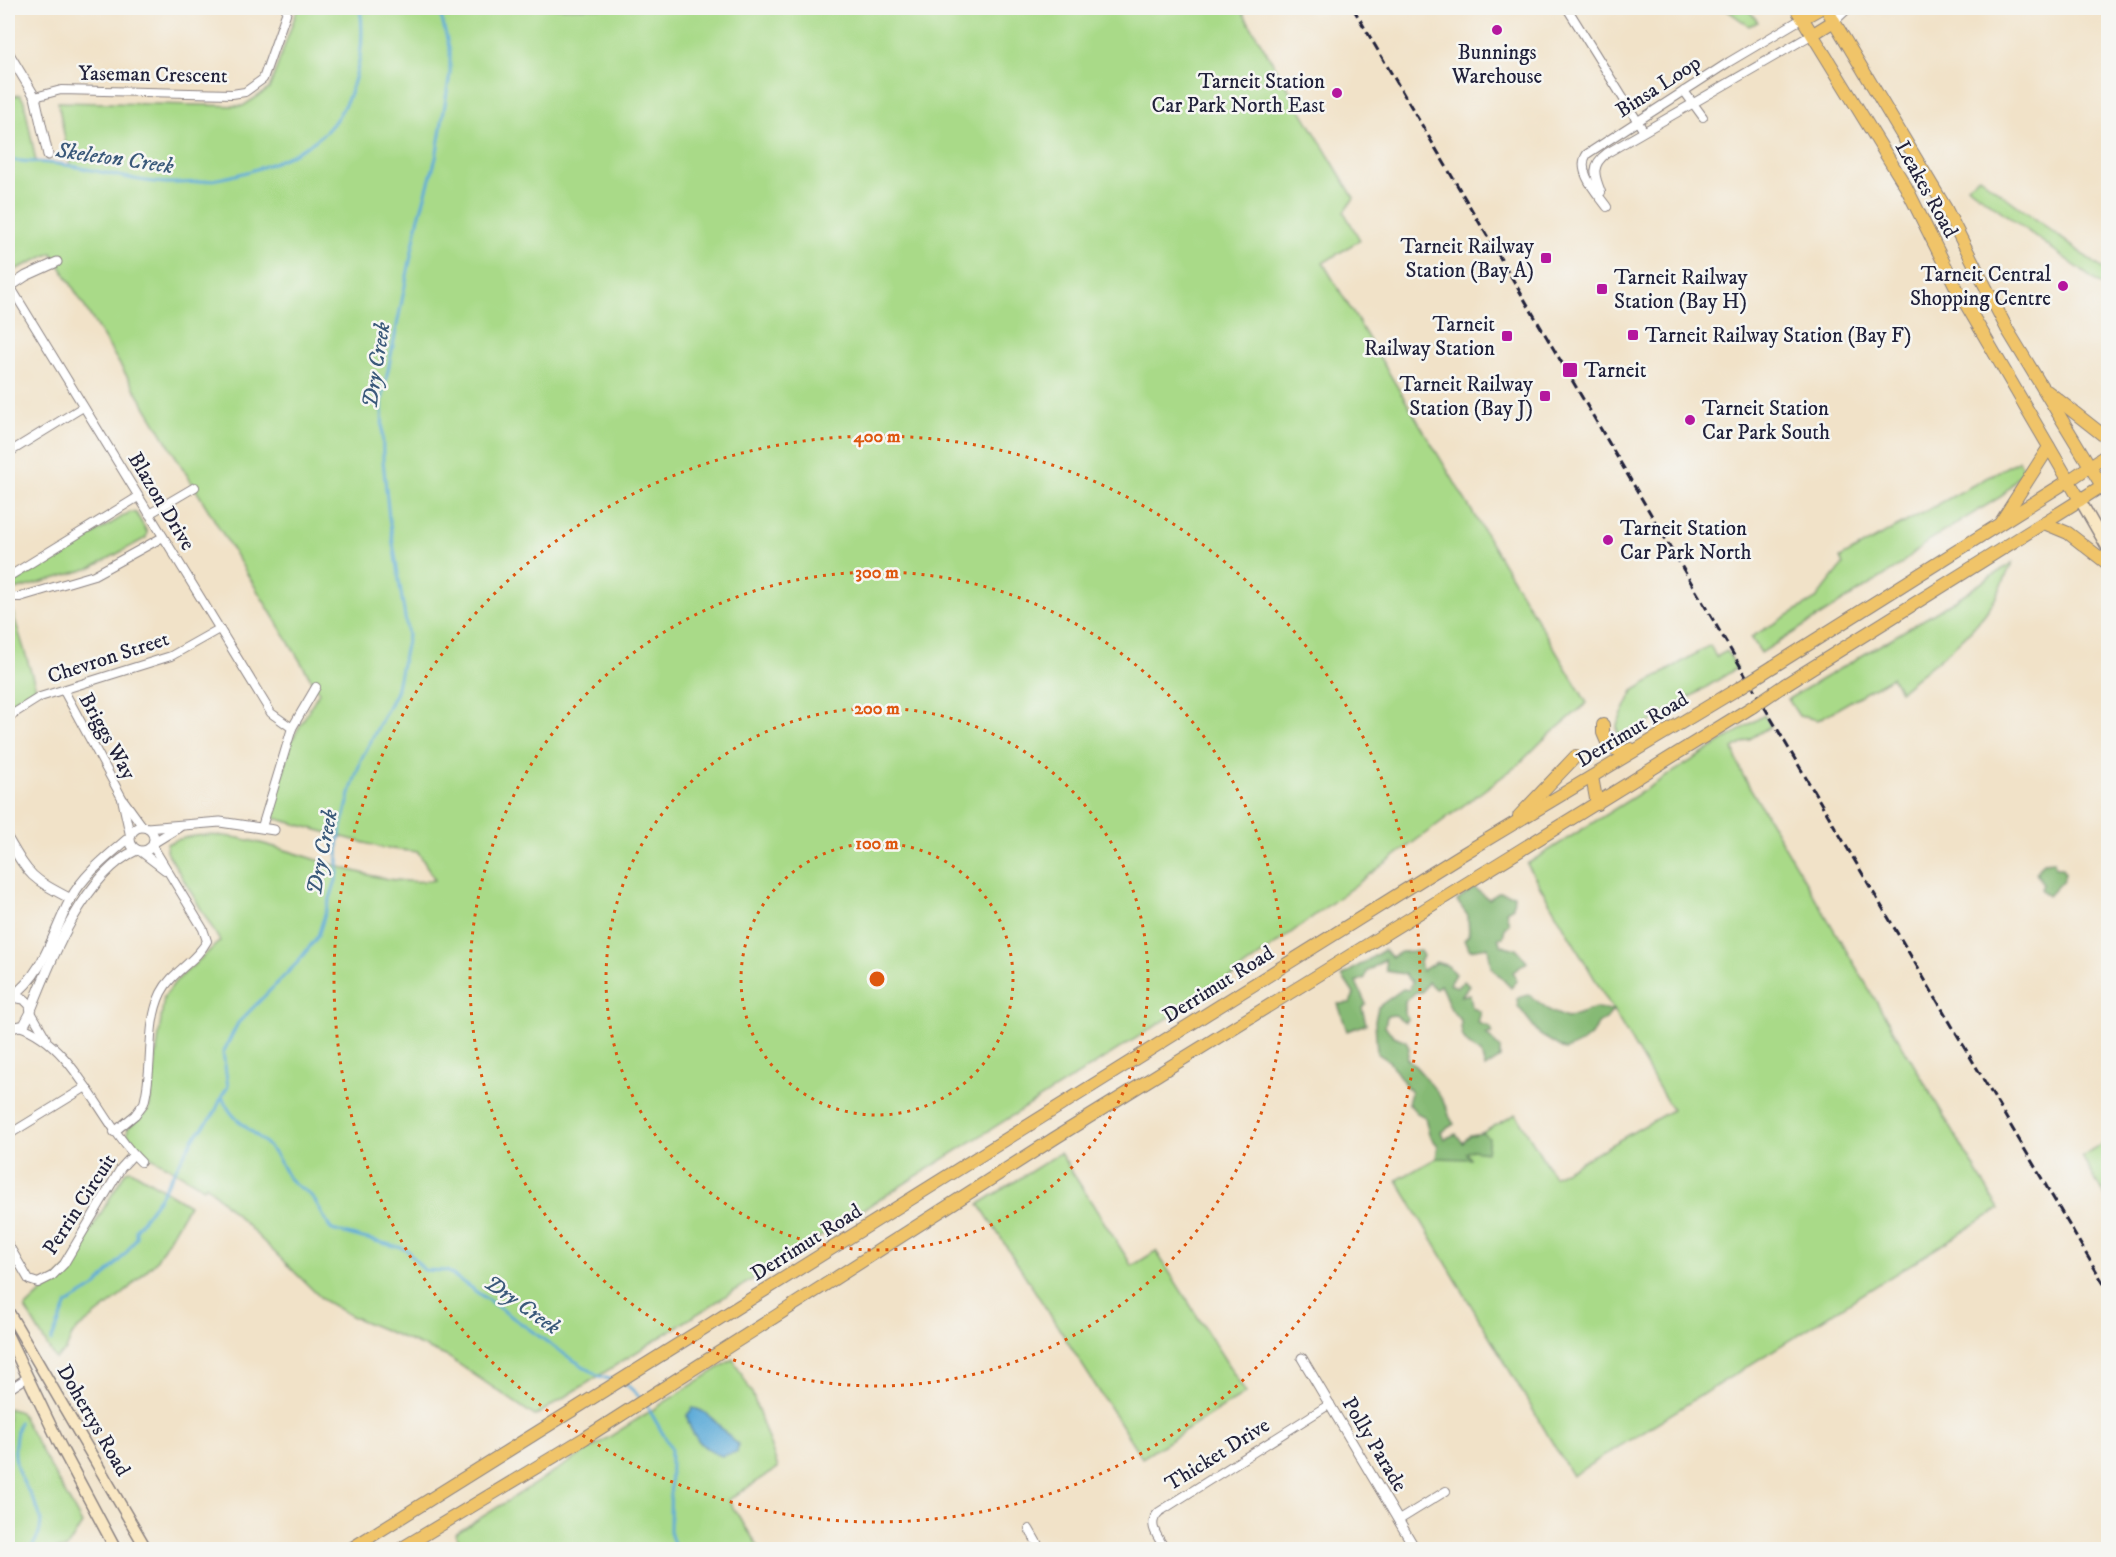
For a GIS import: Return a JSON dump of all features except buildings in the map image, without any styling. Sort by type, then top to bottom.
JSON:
[{"type":"main road","points":[[1800,13],[1821,8]]},
{"type":"main road","name":"Leakes Road","points":[[1826,8],[1945,207],[1985,287],[2039,384],[2090,466],[2105,484],[2109,497]]},
{"type":"main road","name":"Leakes Road","points":[[1800,13],[1906,187],[1957,289],[2109,549]]},
{"type":"main road","points":[[1813,34],[1834,21]]},
{"type":"main road","points":[[2039,384],[2109,439]]},
{"type":"main road","points":[[1999,525],[2049,447]]},
{"type":"main road","name":"Derrimut Road","points":[[349,1550],[1512,824],[1739,688],[2109,454]]},
{"type":"main road","name":"Derrimut Road","points":[[399,1550],[601,1428],[1095,1113],[1468,881],[1597,804],[2105,484]]},
{"type":"main road","points":[[2044,523],[2068,533],[2109,564]]},
{"type":"main road","points":[[1603,724],[1603,733],[1613,750],[1624,752],[1641,746]]},
{"type":"main road","points":[[1512,824],[1576,756]]},
{"type":"main road","points":[[1592,777],[1597,804]]},
{"type":"main road","points":[[1580,784],[1597,804]]},
{"type":"main road","name":"Dohertys Road","points":[[8,1311],[147,1550]]},
{"type":"main road","name":"Dohertys Road","points":[[8,1336],[60,1446],[116,1550]]},
{"type":"street","name":"Yaseman Crescent","points":[[35,97],[61,90],[232,94],[245,92],[263,79],[288,8]]},
{"type":"street","points":[[1567,8],[1643,130],[1695,104],[1813,34]]},
{"type":"street","points":[[1834,21],[1848,8]]},
{"type":"street","name":"Binsa Loop","points":[[1643,130],[1607,153],[1596,164],[1595,177],[1607,207],[1585,172],[1583,160],[1594,148],[1800,13]]},
{"type":"street","points":[[8,52],[35,97],[48,155]]},
{"type":"street","points":[[1684,91],[1703,117]]},
{"type":"street","points":[[8,287],[57,262]]},
{"type":"street","name":"Blazon Drive","points":[[8,287],[271,713],[292,728]]},
{"type":"street","points":[[8,453],[83,407]]},
{"type":"street","points":[[149,514],[195,487]]},
{"type":"street","points":[[8,577],[138,497]]},
{"type":"street","points":[[8,593],[11,597],[20,597],[100,572],[163,537]]},
{"type":"street","name":"Chevron Street","points":[[8,717],[40,697],[171,656],[219,629]]},
{"type":"street","points":[[262,827],[292,728],[316,687]]},
{"type":"street","name":"Briggs Way","points":[[64,691],[122,798],[145,827]]},
{"type":"street","name":"Briggs Way","points":[[122,798],[130,836]]},
{"type":"street","points":[[9,998],[33,978],[71,899],[100,862],[130,836],[135,828],[220,822],[274,830]]},
{"type":"street","points":[[8,1033],[14,1026],[28,1022],[74,919],[90,891],[108,870],[139,850],[147,850],[181,826]]},
{"type":"street","points":[[114,1132],[135,1115],[144,1103],[160,996],[169,980],[201,951],[207,941],[203,929],[166,870],[153,844],[153,836],[145,827]]},
{"type":"street","points":[[130,836],[131,845],[166,870]]},
{"type":"street","points":[[8,838],[33,878],[46,888],[71,899]]},
{"type":"street","points":[[9,998],[24,999],[48,1042],[86,1087],[114,1132],[141,1162]]},
{"type":"street","points":[[14,1026],[35,1032],[48,1042]]},
{"type":"street","points":[[8,1135],[86,1087]]},
{"type":"street","name":"Perrin Circuit","points":[[8,1244],[29,1280],[38,1283],[52,1276],[64,1264],[121,1168],[133,1155]]},
{"type":"street","name":"Polly Parade","points":[[1302,1358],[1416,1550]]},
{"type":"street","points":[[8,1390],[28,1377]]},
{"type":"street","name":"Thicket Drive","points":[[1166,1550],[1153,1526],[1153,1521],[1159,1512],[1330,1404]]},
{"type":"street","points":[[1399,1520],[1446,1491]]},
{"type":"street","points":[[1029,1529],[1041,1550]]},
{"type":"green space","points":[[298,8],[1240,8],[1354,198],[1344,212],[1360,240],[1323,263],[1587,703],[1542,741],[1518,765],[1219,986],[535,1416],[448,1357],[351,1316],[323,1300],[206,1185],[204,1188],[146,1154],[127,1134],[128,1128],[149,1110],[164,997],[175,982],[220,941],[166,850],[167,844],[195,836],[227,836],[262,843],[370,875],[404,881],[435,880],[418,852],[383,848],[274,818],[271,813],[292,740],[319,692],[52,253],[8,273],[8,97],[20,95],[24,101],[36,162],[70,166],[58,102],[243,106],[269,89]]},
{"type":"green space","points":[[1724,8],[1747,8],[1758,22],[1749,26]]},
{"type":"green space","points":[[1979,177],[2108,273],[2108,290],[1967,186]]},
{"type":"green space","points":[[2019,460],[2024,469],[2002,496],[1928,541],[1895,569],[1761,653],[1751,637],[1816,599],[1843,565],[1840,558]]},
{"type":"green space","points":[[130,512],[136,513],[147,532],[146,538],[91,568],[15,590],[15,582]]},
{"type":"green space","points":[[2012,563],[2000,590],[1982,618],[1949,651],[1900,691],[1892,677],[1818,720],[1799,716],[1788,699],[1938,611]]},
{"type":"green space","points":[[8,605],[11,607],[36,688],[8,704]]},
{"type":"green space","points":[[1710,645],[1716,657],[1727,651],[1737,668],[1623,739],[1618,738],[1617,725],[1633,691]]},
{"type":"green space","points":[[1764,715],[1771,726],[1733,749],[1742,774],[1999,1209],[1572,1476],[1397,1180],[1516,1114],[1554,1177],[1672,1110],[1527,864]]},
{"type":"green space","points":[[2054,861],[2055,868],[2062,868],[2065,873],[2063,880],[2048,896],[2041,889],[2043,884],[2036,873],[2044,862]]},
{"type":"green space","points":[[1474,888],[1489,899],[1500,892],[1514,895],[1513,907],[1506,911],[1509,924],[1505,927],[1503,937],[1498,938],[1501,945],[1516,949],[1527,962],[1513,972],[1517,981],[1511,988],[1491,967],[1488,947],[1470,950],[1464,940],[1469,935],[1468,916],[1457,901]]},
{"type":"green space","points":[[1384,950],[1392,957],[1401,952],[1420,951],[1423,956],[1420,962],[1422,971],[1436,962],[1448,966],[1455,974],[1449,984],[1457,987],[1464,981],[1469,986],[1461,996],[1470,994],[1472,1007],[1481,1012],[1478,1023],[1490,1027],[1492,1033],[1486,1034],[1500,1048],[1500,1058],[1485,1068],[1481,1053],[1465,1040],[1461,1020],[1450,1007],[1440,985],[1435,989],[1428,982],[1422,992],[1416,992],[1405,1001],[1405,1014],[1408,1018],[1405,1022],[1395,1015],[1387,1016],[1385,1027],[1394,1036],[1406,1041],[1409,1048],[1407,1059],[1427,1079],[1446,1106],[1454,1124],[1441,1132],[1444,1139],[1456,1134],[1463,1143],[1470,1135],[1483,1133],[1489,1138],[1487,1152],[1472,1150],[1466,1153],[1470,1159],[1436,1158],[1438,1146],[1429,1135],[1425,1117],[1417,1113],[1408,1103],[1411,1093],[1389,1061],[1377,1053],[1375,1021],[1378,1007],[1403,989],[1409,990],[1412,982],[1404,974],[1386,971],[1385,959],[1367,972],[1365,978],[1356,982],[1366,1004],[1362,1008],[1366,1024],[1347,1031],[1338,1004],[1350,1003],[1354,994],[1342,976]]},
{"type":"green space","points":[[1529,995],[1552,1012],[1567,1018],[1596,1008],[1613,1010],[1606,1019],[1598,1023],[1589,1037],[1565,1050],[1540,1035],[1518,1006],[1517,998]]},
{"type":"green space","points":[[2108,1140],[2108,1201],[2082,1157]]},
{"type":"green space","points":[[1060,1153],[1132,1266],[1156,1251],[1246,1393],[1142,1458],[979,1204]]},
{"type":"green space","points":[[131,1170],[189,1205],[156,1261],[123,1294],[73,1333],[66,1350],[55,1359],[25,1308],[69,1267],[126,1171]]},
{"type":"green space","points":[[733,1359],[752,1393],[778,1468],[728,1500],[760,1549],[465,1550],[455,1534]]},
{"type":"green space","points":[[8,1408],[20,1412],[82,1524],[66,1549],[8,1549]]},
{"type":"water","points":[[693,1408],[706,1413],[738,1444],[737,1452],[722,1456],[715,1454],[698,1441],[688,1422],[687,1415]]},
{"type":"waterway","name":"Skeleton Creek","points":[[8,160],[80,167],[134,179],[191,183],[248,172],[285,158],[316,140],[329,128],[348,98],[359,62],[362,25],[360,8]]},
{"type":"waterway","name":"Dry Creek","points":[[439,8],[450,51],[450,74],[436,158],[418,221],[382,400],[383,460],[389,518],[408,636],[396,692],[361,760],[351,790],[338,843],[338,874],[318,936],[297,963],[238,1023],[223,1053],[228,1087],[222,1096],[232,1114],[274,1153],[290,1180],[313,1198],[332,1230],[406,1249],[424,1270],[447,1271],[567,1356],[599,1376],[613,1380]]},
{"type":"waterway","points":[[51,1341],[67,1304],[95,1287],[126,1253],[136,1238],[136,1229],[159,1198],[193,1139],[214,1114],[222,1096]]},
{"type":"waterway","name":"Dry Creek","points":[[625,1383],[642,1399]]},
{"type":"waterway","name":"Dry Creek","points":[[646,1404],[671,1448],[670,1532],[676,1550]]},
{"type":"waterway","points":[[19,1422],[15,1443],[16,1464],[36,1504],[41,1520],[37,1539],[30,1550]]},
{"type":"railway","points":[[1353,8],[2108,1291]]},
{"type":"place","name":"Bunnings Warehouse","points":[[1497,30]]},
{"type":"place","name":"Tarneit Station Car Park North East","points":[[1337,93]]},
{"type":"place","name":"Tarneit Railway Station (Bay A)","points":[[1546,258]]},
{"type":"place","name":"Tarneit Central Shopping Centre","points":[[2063,286]]},
{"type":"place","name":"Tarneit Railway Station (Bay H)","points":[[1602,289]]},
{"type":"place","name":"Tarneit Railway Station (Bay F)","points":[[1633,335]]},
{"type":"place","name":"Tarneit Railway Station","points":[[1507,336]]},
{"type":"place","name":"Tarneit","points":[[1570,370]]},
{"type":"place","name":"Tarneit Railway Station (Bay J)","points":[[1545,396]]},
{"type":"place","name":"Tarneit Station Car Park South","points":[[1690,420]]},
{"type":"place","name":"Tarneit Station Car Park North","points":[[1608,540]]}]
